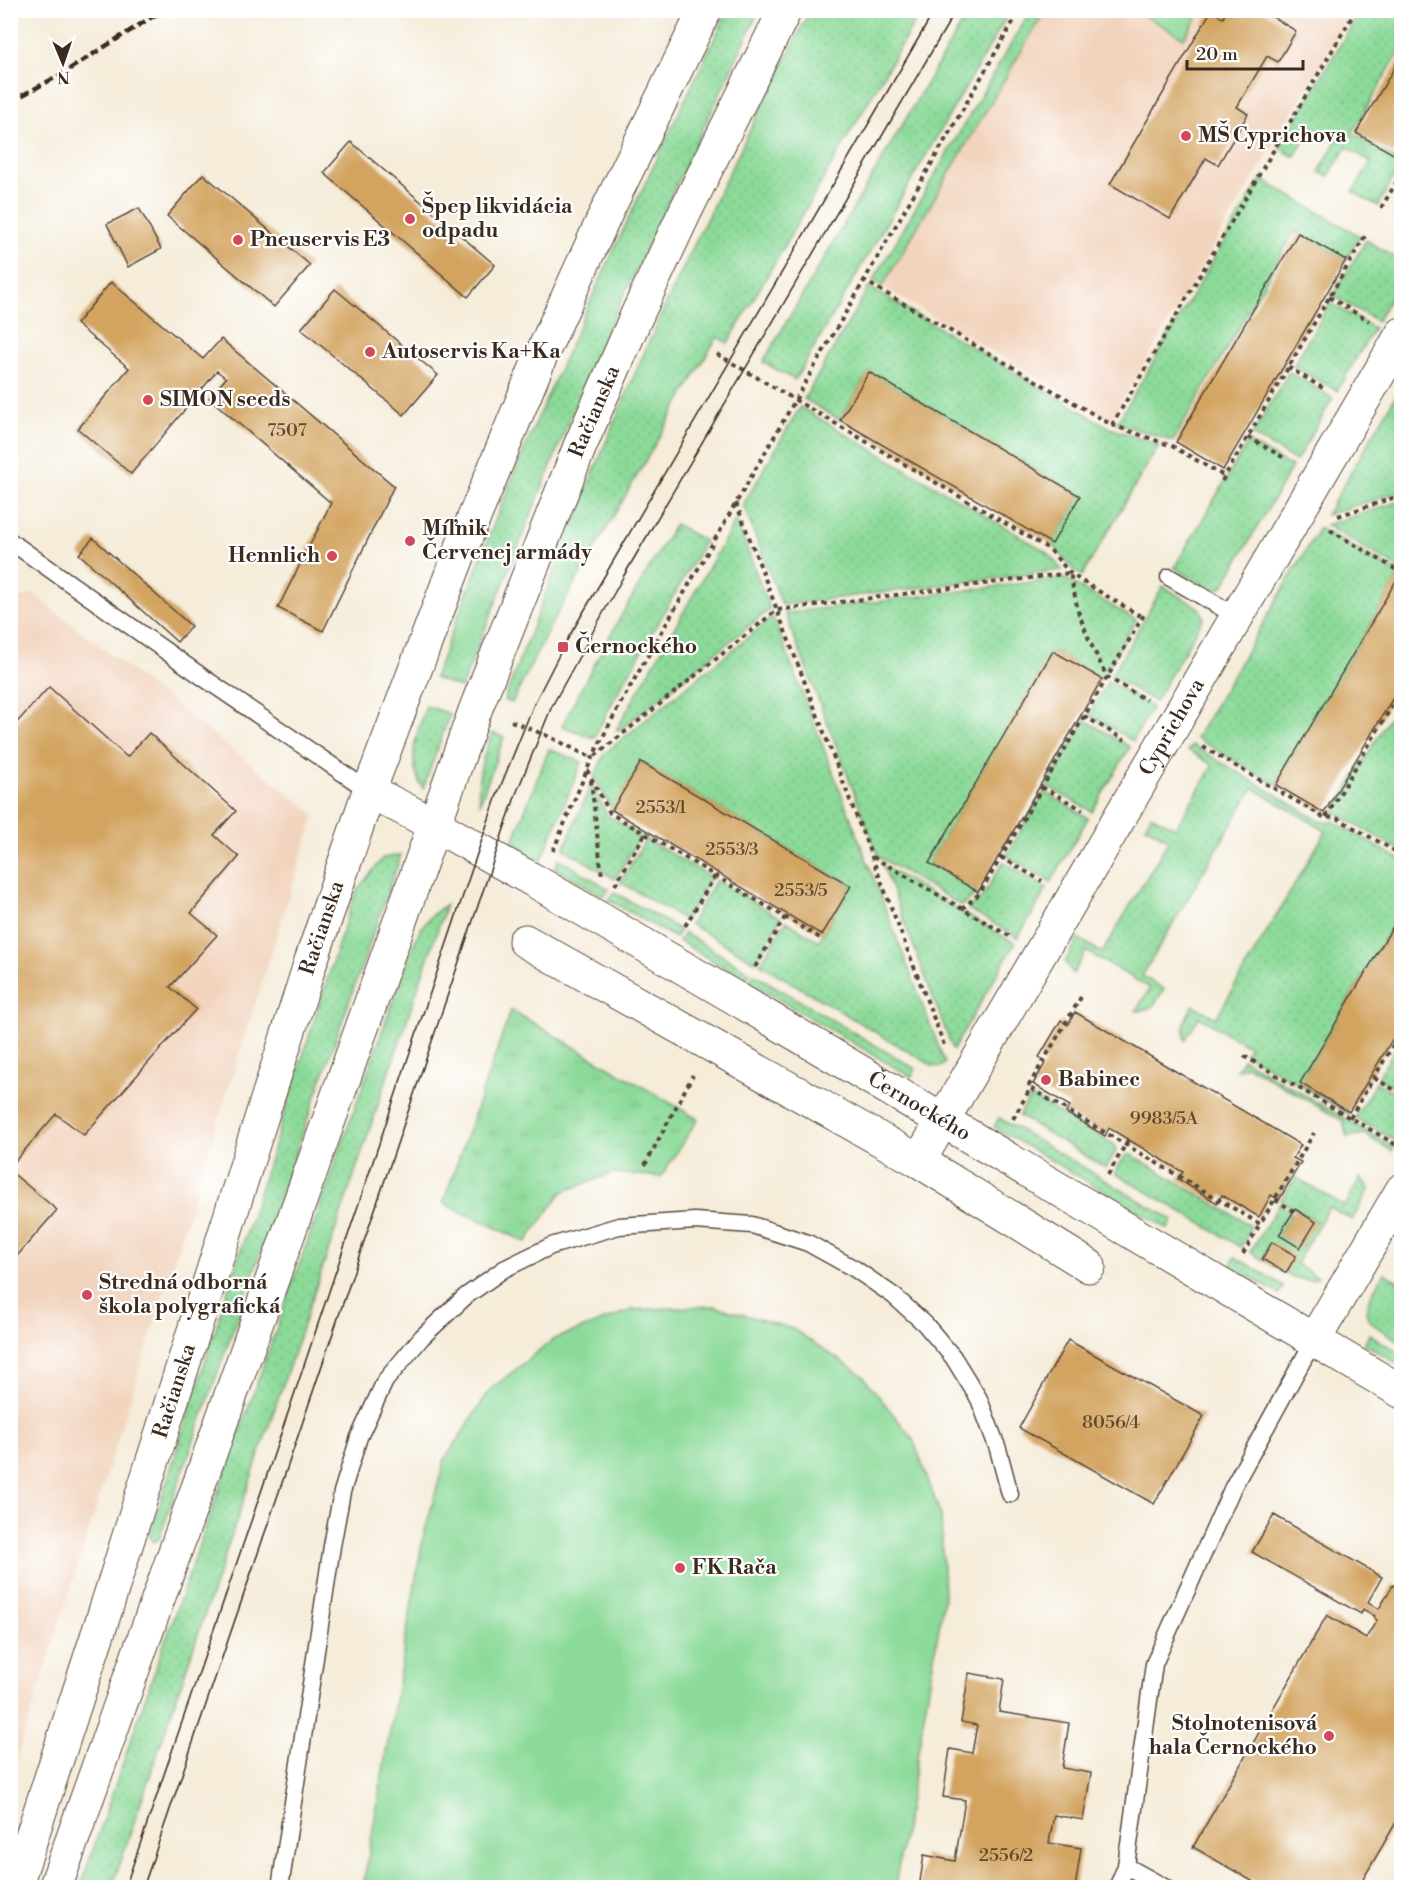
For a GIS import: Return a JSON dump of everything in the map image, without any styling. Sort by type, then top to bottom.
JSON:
[{"type":"main road","name":"Račianska","points":[[15,1887],[103,1618],[303,987],[369,790],[459,554],[540,358],[607,211],[705,10]]},
{"type":"main road","name":"Račianska","points":[[55,1887],[476,708],[580,446],[660,265],[785,10]]},
{"type":"main road","name":"Cyprichova","points":[[919,1161],[1401,334]]},
{"type":"main road","points":[[369,790],[435,825]]},
{"type":"main road","name":"Černockého","points":[[435,825],[560,895],[1401,1392]]},
{"type":"main road","points":[[525,941],[919,1161],[1089,1266]]},
{"type":"main road","points":[[1314,1340],[1401,1190]]},
{"type":"lane","points":[[10,541],[204,678],[369,790]]},
{"type":"lane","points":[[1169,577],[1236,616]]},
{"type":"lane","points":[[280,1887],[332,1546],[342,1492],[359,1437],[385,1381],[422,1337],[465,1296],[504,1269],[551,1246],[619,1226],[695,1221],[752,1225],[808,1243],[855,1269],[894,1296],[925,1324],[953,1357],[979,1400],[998,1449],[1010,1494]]},
{"type":"lane","points":[[1117,1887],[1126,1866],[1154,1664],[1233,1486],[1314,1340]]},
{"type":"lane","points":[[1126,1866],[1166,1887]]},
{"type":"path","points":[[554,850],[592,758],[619,706],[1020,10]]},
{"type":"path","points":[[1112,425],[1356,10]]},
{"type":"path","points":[[1381,208],[1401,173]]},
{"type":"path","points":[[1222,481],[1365,236]]},
{"type":"path","points":[[863,280],[1112,425],[1172,446],[1224,476]]},
{"type":"path","points":[[1329,297],[1370,322]]},
{"type":"path","points":[[717,354],[1049,549],[1070,573],[1143,615],[980,893],[962,909]]},
{"type":"path","points":[[1288,367],[1329,391]]},
{"type":"path","points":[[1248,437],[1288,461]]},
{"type":"path","points":[[736,502],[947,1051]]},
{"type":"path","points":[[1326,528],[1401,573]]},
{"type":"path","points":[[592,758],[777,610],[1070,573]]},
{"type":"path","points":[[1070,573],[1078,611],[1107,677],[1148,701]]},
{"type":"path","points":[[1325,818],[1401,689]]},
{"type":"path","points":[[1084,716],[1127,741]]},
{"type":"path","points":[[1199,744],[1325,818],[1335,817],[1401,855]]},
{"type":"path","points":[[587,770],[610,813],[820,938]]},
{"type":"path","points":[[590,776],[602,879]]},
{"type":"path","points":[[1042,787],[1084,811]]},
{"type":"path","points":[[611,892],[645,834]]},
{"type":"path","points":[[872,857],[1011,937]]},
{"type":"path","points":[[1001,857],[1043,882]]},
{"type":"path","points":[[681,933],[715,876]]},
{"type":"path","points":[[751,975],[785,917]]},
{"type":"path","points":[[1012,1120],[1030,1089],[1028,1088],[1081,998]]},
{"type":"path","points":[[1350,1118],[1401,1030]]},
{"type":"path","points":[[645,1165],[709,1044]]},
{"type":"path","points":[[1244,1056],[1400,1147]]},
{"type":"path","points":[[1374,1078],[1401,1094]]},
{"type":"path","points":[[1030,1089],[1260,1224]]},
{"type":"path","points":[[1243,1254],[1314,1133]]},
{"type":"path","points":[[1108,1175],[1128,1140]]},
{"type":"path","points":[[1275,1200],[1294,1211]]},
{"type":"shaded area","points":[[1045,11],[1352,11],[1111,420],[882,287]]},
{"type":"shaded area","name":"Stredná odborná škola polygrafická","points":[[33,594],[315,814],[11,1777],[10,601]]},
{"type":"green space","points":[[728,11],[759,11],[597,352],[461,688],[434,678],[548,395],[623,229]]},
{"type":"green space","points":[[810,11],[921,11],[728,343],[717,337],[553,621],[512,703],[504,700],[633,378],[710,211]]},
{"type":"green space","points":[[969,11],[1010,11],[795,380],[763,362]]},
{"type":"green space","points":[[1030,11],[1045,11],[882,287],[873,281]]},
{"type":"green space","points":[[1136,11],[1201,11],[1184,38]]},
{"type":"green space","points":[[1360,11],[1401,11],[1401,49],[1352,133],[1401,163],[1378,206],[1353,192],[1371,162],[1347,147],[1328,177],[1319,172],[1336,141],[1312,127],[1294,157],[1279,148]]},
{"type":"green space","points":[[1261,179],[1360,236],[1346,260],[1295,231],[1173,441],[1117,423]]},
{"type":"green space","points":[[1366,240],[1401,261],[1401,280],[1377,321],[1333,296]]},
{"type":"green space","points":[[869,287],[1110,428],[1159,445],[1082,576],[1052,544],[1080,496],[869,372],[840,420],[804,399]]},
{"type":"green space","points":[[1330,303],[1374,328],[1337,391],[1293,366]]},
{"type":"green space","points":[[1289,372],[1333,398],[1296,461],[1252,435]]},
{"type":"green space","points":[[1401,387],[1401,491],[1326,515]]},
{"type":"green space","points":[[800,407],[1047,552],[1062,570],[782,605],[743,505]]},
{"type":"green space","points":[[1248,442],[1292,467],[1222,588],[1213,590],[1174,568]]},
{"type":"green space","points":[[1401,501],[1401,570],[1326,525]]},
{"type":"green space","points":[[736,520],[770,609],[621,729],[616,730]]},
{"type":"green space","points":[[675,524],[705,541],[594,738],[562,726],[602,649]]},
{"type":"green space","points":[[1319,528],[1400,574],[1276,785],[1196,738]]},
{"type":"green space","points":[[1064,578],[1136,620],[1102,679],[1053,651],[929,863],[978,892],[962,906],[879,857],[785,613]]},
{"type":"green space","points":[[1163,586],[1199,608],[1204,617],[1155,702],[1111,676]]},
{"type":"green space","points":[[773,617],[945,1063],[941,1067],[933,1066],[760,964],[786,921],[819,941],[851,886],[641,762],[612,810],[594,777],[605,753]]},
{"type":"green space","points":[[1108,681],[1152,707],[1133,741],[1089,715]]},
{"type":"green space","points":[[426,706],[450,714],[423,789],[415,768],[414,748]]},
{"type":"green space","points":[[1390,716],[1401,722],[1401,851],[1334,812]]},
{"type":"green space","points":[[1085,720],[1130,747],[1092,812],[1047,786]]},
{"type":"green space","points":[[492,733],[504,737],[480,803],[479,776]]},
{"type":"green space","points":[[1192,745],[1322,822],[1333,821],[1401,860],[1401,911],[1300,1083],[1349,1112],[1348,1114],[1245,1053],[1250,1047],[1199,1017],[1185,1040],[1184,1026],[1193,1005],[1216,1018],[1326,831],[1253,788],[1142,976],[1164,989],[1154,1005],[1142,1011],[1136,1011],[1150,988],[1086,951],[1073,974],[1065,962],[1078,938],[1102,953],[1169,840],[1145,826],[1151,815],[1176,828],[1213,765],[1188,750]]},
{"type":"green space","points":[[549,749],[582,762],[541,861],[511,846]]},
{"type":"green space","points":[[591,784],[608,816],[641,836],[615,879],[564,849]]},
{"type":"green space","points":[[1044,791],[1088,818],[1051,882],[1006,856]]},
{"type":"green space","points":[[646,839],[711,877],[685,920],[620,882]]},
{"type":"green space","points":[[401,855],[159,1539],[153,1542],[149,1537],[350,908],[358,889],[383,858]]},
{"type":"green space","points":[[559,859],[609,889],[604,897],[555,868]]},
{"type":"green space","points":[[1003,862],[1047,888],[1018,938],[968,909],[983,896]]},
{"type":"green space","points":[[883,866],[1015,943],[953,1050]]},
{"type":"green space","points":[[716,880],[781,918],[756,962],[690,924]]},
{"type":"green space","points":[[614,892],[680,930],[675,938],[609,900]]},
{"type":"green space","points":[[446,905],[112,1887],[80,1887],[410,953],[424,925],[433,914]]},
{"type":"green space","points":[[684,933],[750,972],[745,980],[679,941]]},
{"type":"green space","points":[[754,974],[916,1069],[911,1077],[749,982]]},
{"type":"green space","points":[[511,1010],[698,1119],[661,1177],[613,1173],[562,1192],[526,1242],[443,1203]]},
{"type":"green space","points":[[1401,1038],[1401,1091],[1378,1078]]},
{"type":"green space","points":[[1243,1059],[1394,1147],[1392,1151],[1364,1134],[1347,1137],[1343,1121],[1248,1066],[1236,1070]]},
{"type":"green space","points":[[1376,1082],[1401,1098],[1401,1135],[1397,1142],[1355,1118]]},
{"type":"green space","points":[[1033,1098],[1115,1145],[1116,1151],[1106,1168],[1019,1116],[1029,1099]]},
{"type":"green space","points":[[999,1118],[1173,1220],[1168,1229],[994,1127]]},
{"type":"green space","points":[[1132,1155],[1250,1225],[1250,1230],[1241,1247],[1115,1173],[1124,1157]]},
{"type":"green space","points":[[1295,1177],[1345,1206],[1360,1178],[1369,1190],[1352,1220],[1329,1207],[1296,1264],[1318,1277],[1310,1279],[1292,1277],[1250,1252],[1279,1204],[1292,1213],[1279,1235],[1300,1248],[1316,1221],[1281,1201]]},
{"type":"green space","points":[[1235,1257],[1284,1286],[1279,1294],[1230,1266]]},
{"type":"green space","points":[[1384,1273],[1401,1283],[1401,1342],[1377,1326],[1367,1314],[1370,1299]]},
{"type":"green space","name":"FK Rača","points":[[714,1306],[793,1329],[862,1375],[913,1439],[941,1516],[944,1598],[895,1887],[363,1887],[423,1538],[445,1459],[490,1390],[554,1339],[632,1310]]},
{"type":"green space","points":[[1369,1334],[1401,1354],[1401,1366],[1364,1344]]},
{"type":"building","name":"MŠ Cyprichova","points":[[1227,10],[1261,10],[1296,31],[1278,62],[1267,56],[1237,107],[1248,114],[1218,165],[1206,158],[1170,219],[1110,184],[1211,11],[1223,18]]},
{"type":"building","points":[[1402,55],[1402,159],[1356,133]]},
{"type":"building","name":"Špep likvidácia odpadu","points":[[351,142],[495,265],[468,297],[324,173]]},
{"type":"building","name":"Pneuservis E3","points":[[203,174],[310,265],[274,307],[167,216]]},
{"type":"building","points":[[139,208],[161,249],[128,267],[107,224]]},
{"type":"building","points":[[1298,233],[1346,260],[1223,470],[1176,442]]},
{"type":"building","points":[[111,282],[203,359],[221,339],[394,486],[323,631],[278,608],[331,503],[209,398],[226,378],[217,371],[131,474],[78,429],[129,368],[76,324]]},
{"type":"building","name":"Autoservis Ka+Ka","points":[[335,289],[438,375],[404,415],[301,329]]},
{"type":"building","points":[[869,372],[1080,496],[1052,544],[840,420]]},
{"type":"building","points":[[93,538],[191,626],[177,642],[79,554]]},
{"type":"building","points":[[1400,574],[1402,575],[1402,683],[1324,813],[1276,785]]},
{"type":"building","points":[[1053,651],[1102,679],[978,892],[929,863]]},
{"type":"building","points":[[49,687],[127,757],[149,733],[236,811],[214,835],[239,857],[191,913],[217,935],[170,987],[196,1009],[84,1135],[56,1114],[10,1167],[10,730]]},
{"type":"building","points":[[641,762],[851,886],[822,935],[612,810]]},
{"type":"building","points":[[1402,911],[1402,1023],[1349,1112],[1300,1083]]},
{"type":"building","points":[[1075,1012],[1301,1145],[1293,1158],[1301,1162],[1279,1200],[1271,1195],[1259,1217],[1222,1195],[1217,1203],[1178,1179],[1183,1172],[1109,1128],[1105,1136],[1066,1113],[1070,1106],[1033,1084],[1046,1062],[1039,1057],[1061,1020],[1068,1025]]},
{"type":"building","points":[[10,1171],[57,1210],[10,1264]]},
{"type":"building","points":[[1295,1209],[1316,1222],[1300,1248],[1279,1235]]},
{"type":"building","points":[[1272,1242],[1296,1256],[1286,1273],[1262,1259]]},
{"type":"building","points":[[1068,1340],[1204,1416],[1154,1504],[1019,1428]]},
{"type":"building","name":"Stolnotenisová hala Černockého","points":[[1274,1515],[1382,1577],[1368,1602],[1379,1609],[1393,1585],[1402,1590],[1402,1812],[1358,1888],[1264,1888],[1193,1847],[1327,1615],[1366,1638],[1377,1620],[1375,1616],[1363,1609],[1361,1614],[1252,1552]]},
{"type":"building","points":[[969,1673],[1004,1679],[999,1712],[1069,1723],[1062,1768],[1091,1773],[1083,1820],[1054,1815],[1049,1843],[1081,1848],[1075,1888],[919,1888],[924,1855],[955,1861],[965,1800],[943,1797],[950,1749],[972,1753],[977,1725],[961,1722]]},
{"type":"tram line","points":[[125,1888],[497,795],[534,704],[563,647],[935,10]]},
{"type":"tram line","points":[[143,1888],[516,794],[552,706],[623,577],[956,10]]},
{"type":"railway","points":[[10,102],[60,75],[163,10]]},
{"type":"place","name":"MŠ Cyprichova","points":[[1186,136]]},
{"type":"place","name":"Špep likvidácia odpadu","points":[[410,219]]},
{"type":"place","name":"Pneuservis E3","points":[[238,240]]},
{"type":"place","name":"Autoservis Ka+Ka","points":[[370,352]]},
{"type":"place","name":"SIMON seeds","points":[[148,400]]},
{"type":"place","name":"Míľnik Červenej armády","points":[[410,541]]},
{"type":"place","name":"Hennlich","points":[[332,556]]},
{"type":"place","name":"Černockého","points":[[563,647]]},
{"type":"place","name":"Babinec","points":[[1046,1080]]},
{"type":"place","name":"Stredná odborná škola polygrafická","points":[[87,1295]]},
{"type":"place","name":"FK Rača","points":[[680,1568]]},
{"type":"place","name":"Stolnotenisová hala Černockého","points":[[1329,1736]]}]
